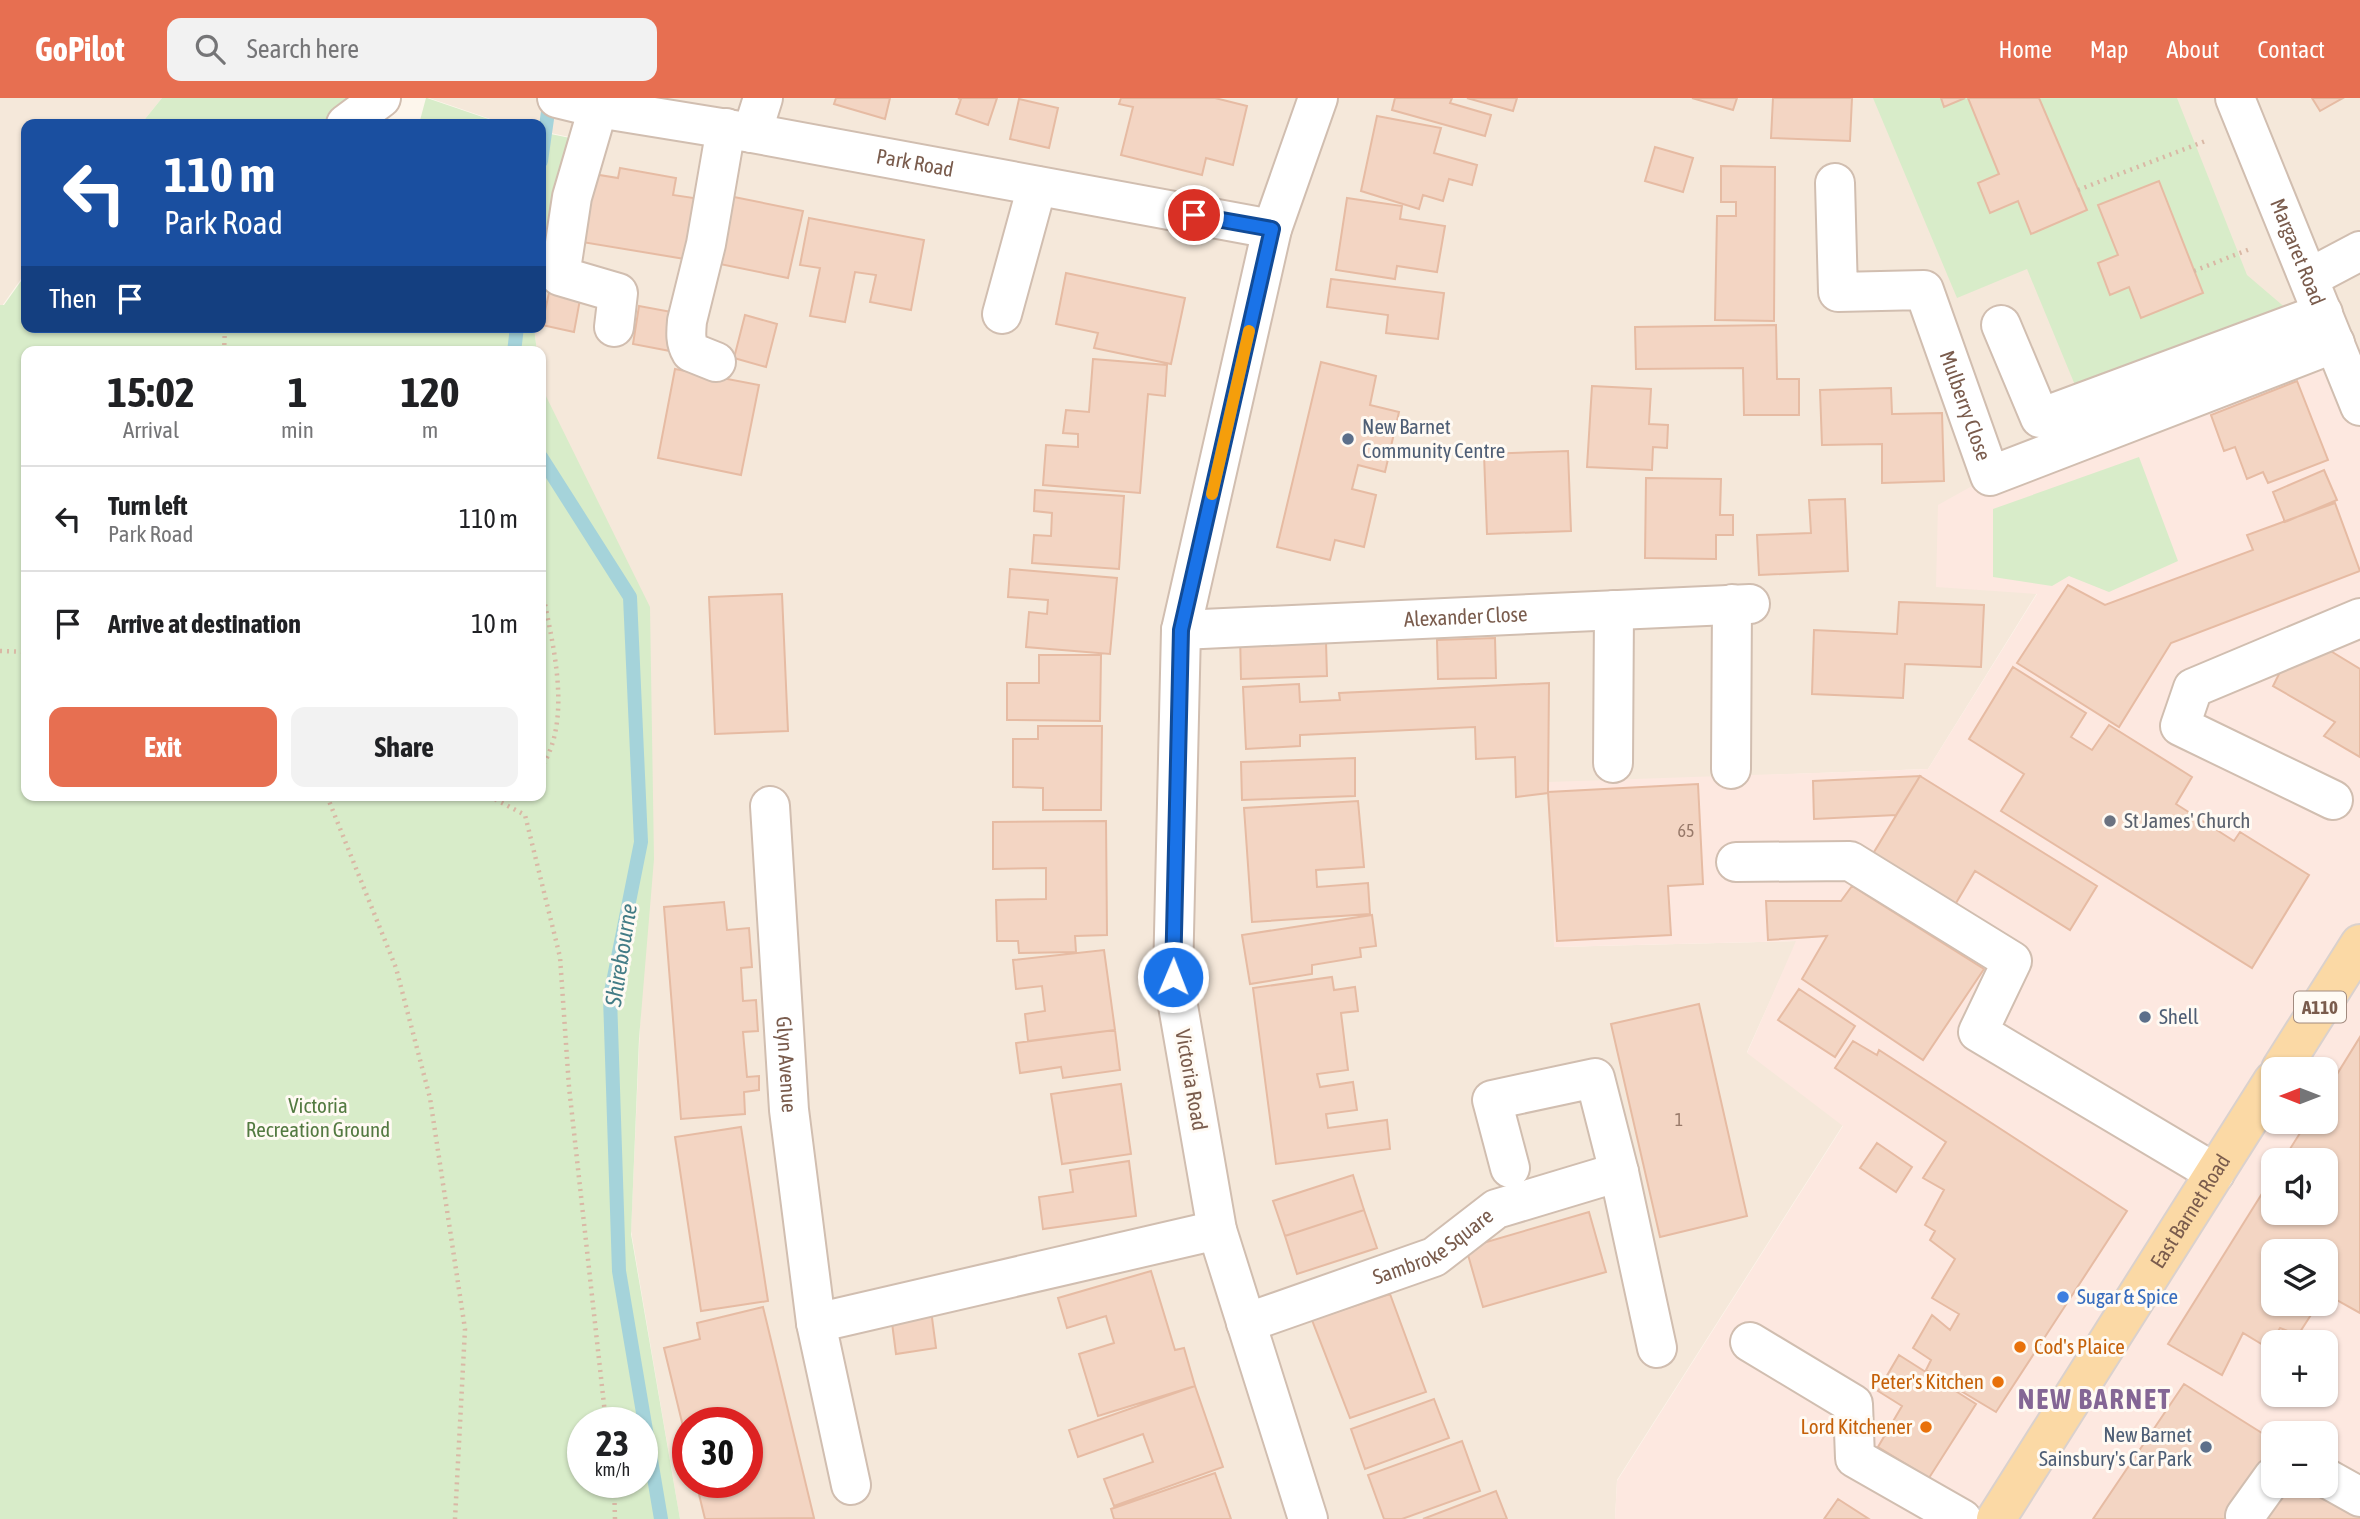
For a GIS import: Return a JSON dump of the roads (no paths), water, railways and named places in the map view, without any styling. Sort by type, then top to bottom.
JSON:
[{"type":"main road","name":"A110","points":[[2289,1057],[2360,944]]},
{"type":"main road","name":"East Barnet Road","points":[[1996,1519],[2261,1100]]},
{"type":"street","points":[[353,119],[381,98]]},
{"type":"street","name":"Park Road","points":[[557,98],[598,107],[747,120],[1037,186],[1272,229]]},
{"type":"street","name":"Victoria Road","points":[[1308,1519],[1217,1230],[1173,977],[1181,630],[1272,229],[1318,98]]},
{"type":"street","points":[[598,107],[572,197],[560,276],[618,293],[614,327]]},
{"type":"street","name":"Margaret Road","points":[[2240,112],[2360,406]]},
{"type":"street","points":[[716,362],[691,352],[686,342],[687,321],[706,244],[747,120]]},
{"type":"street","name":"Mulberry Close","points":[[1835,183],[1838,292],[1924,290],[1990,476],[2329,328]]},
{"type":"street","points":[[1002,314],[1037,186]]},
{"type":"street","points":[[2309,278],[2360,251]]},
{"type":"street","points":[[2001,325],[2040,418],[2329,328]]},
{"type":"street","name":"Alexander Close","points":[[1181,630],[1741,604],[1731,769]]},
{"type":"street","points":[[1613,764],[1614,610]]},
{"type":"street","points":[[2333,800],[2180,726],[2193,688],[2360,618]]},
{"type":"street","name":"Glyn Avenue","points":[[770,806],[789,1110],[816,1322],[851,1485]]},
{"type":"street","points":[[1736,862],[1850,861],[2012,961],[1978,1032],[2216,1173]]},
{"type":"street","points":[[1510,1168],[1492,1100],[1595,1078],[1619,1172],[1657,1349]]},
{"type":"street","name":"Sambroke Square","points":[[1246,1323],[1434,1257],[1496,1209],[1619,1172]]},
{"type":"street","points":[[816,1322],[1217,1230]]},
{"type":"street","points":[[1750,1342],[1853,1404],[1855,1458],[1962,1519]]},
{"type":"street","points":[[2338,1485],[2360,1497]]},
{"type":"street","points":[[2245,1516],[2261,1494]]},
{"type":"waterway","name":"Shirebourne","points":[[546,126],[550,98]]},
{"type":"waterway","name":"Shirebourne","points":[[515,346],[516,333]]},
{"type":"waterway","name":"Shirebourne","points":[[546,465],[630,597],[641,842],[610,997],[619,1271],[661,1519]]},
{"type":"place","name":"New Barnet Community Centre","points":[[1348,439]]},
{"type":"place","name":"St James' Church","points":[[2110,821]]},
{"type":"place","name":"Shell","points":[[2145,1017]]},
{"type":"place","name":"Sugar & Spice","points":[[2063,1297]]},
{"type":"place","name":"Cod's Plaice","points":[[2020,1347]]},
{"type":"place","name":"Peter's Kitchen","points":[[1998,1382]]},
{"type":"place","name":"Lord Kitchener","points":[[1926,1427]]},
{"type":"place","name":"New Barnet Sainsbury's Car Park","points":[[2206,1447]]},
{"type":"district","name":"NEW BARNET","points":[[2095,1399]]},
{"type":"park label","name":"Victoria Recreation Ground","points":[[318,1118]]}]
